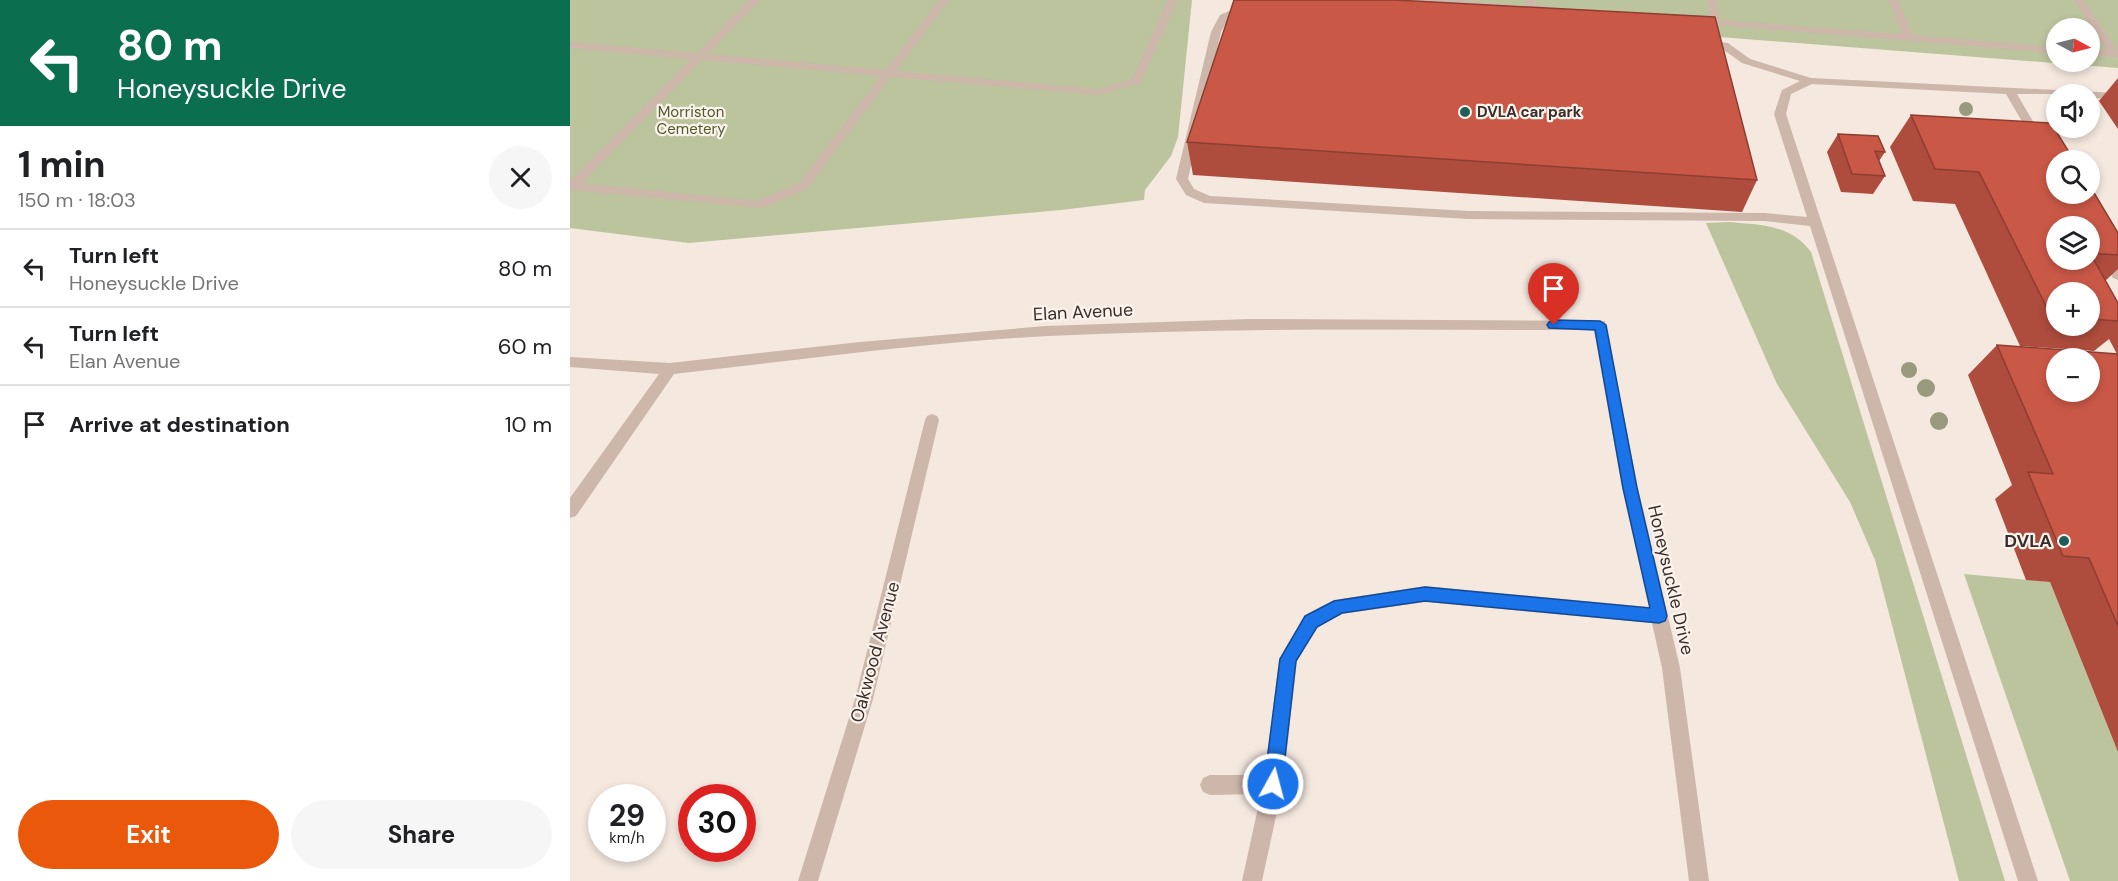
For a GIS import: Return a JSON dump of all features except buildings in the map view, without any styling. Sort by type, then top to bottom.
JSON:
[{"type":"street","points":[[571,186],[755,0]]},
{"type":"street","points":[[571,186],[758,205],[803,186],[944,0]]},
{"type":"street","points":[[570,45],[1099,92],[1136,81],[1173,0]]},
{"type":"street","points":[[1418,0],[1530,4],[1564,11]]},
{"type":"street","points":[[1712,0],[1716,23]]},
{"type":"street","points":[[1893,0],[1909,38]]},
{"type":"street","points":[[2079,0],[2116,54]]},
{"type":"street","points":[[1258,8],[1246,7],[1224,17],[1216,32],[1182,178],[1190,192],[1208,200],[1467,215],[1766,217],[1814,222]]},
{"type":"street","points":[[1681,20],[2046,49]]},
{"type":"street","points":[[1689,42],[1724,45],[1746,61],[1810,81],[2046,93]]},
{"type":"street","points":[[2100,53],[2116,54]]},
{"type":"street","points":[[1810,81],[1786,92],[1780,114],[2028,881]]},
{"type":"street","points":[[2010,91],[2046,153]]},
{"type":"street","points":[[2100,95],[2118,96]]},
{"type":"street","points":[[2101,246],[2118,275]]},
{"type":"street","name":"Elan Avenue","points":[[570,363],[670,369],[860,347],[1046,331],[1250,324],[1600,325]]},
{"type":"street","name":"Honeysuckle Drive","points":[[1600,325],[1630,488],[1671,668],[1699,881]]},
{"type":"street","points":[[570,511],[670,369]]},
{"type":"street","name":"Oakwood Avenue","points":[[808,881],[864,699],[932,420]]},
{"type":"street","points":[[1252,881],[1273,784],[1288,659],[1311,621],[1340,606],[1425,594],[1659,616]]},
{"type":"street","points":[[1210,785],[1273,784]]},
{"type":"green space","name":"Morriston Cemetery","points":[[570,0],[1192,0],[1178,137],[1171,156],[1145,190],[1144,200],[1061,210],[689,243],[570,228]]},
{"type":"green space","points":[[1246,0],[2118,0],[2118,68],[2100,67],[2100,18],[2046,18],[2046,62]]},
{"type":"green space","points":[[1729,222],[1763,225],[1784,231],[1803,243],[1811,252],[2005,881],[1959,881],[1875,560],[1850,502],[1777,384],[1706,223]]},
{"type":"green space","points":[[1964,574],[2050,582],[2118,752],[2118,881],[2070,881]]},
{"type":"place","name":"DVLA car park","points":[[1465,112]]},
{"type":"place","name":"DVLA","points":[[2064,541]]},
{"type":"route","points":[[1273,784],[1288,659],[1311,621],[1340,606],[1425,594],[1659,616],[1630,488],[1600,325],[1554,325]]}]
